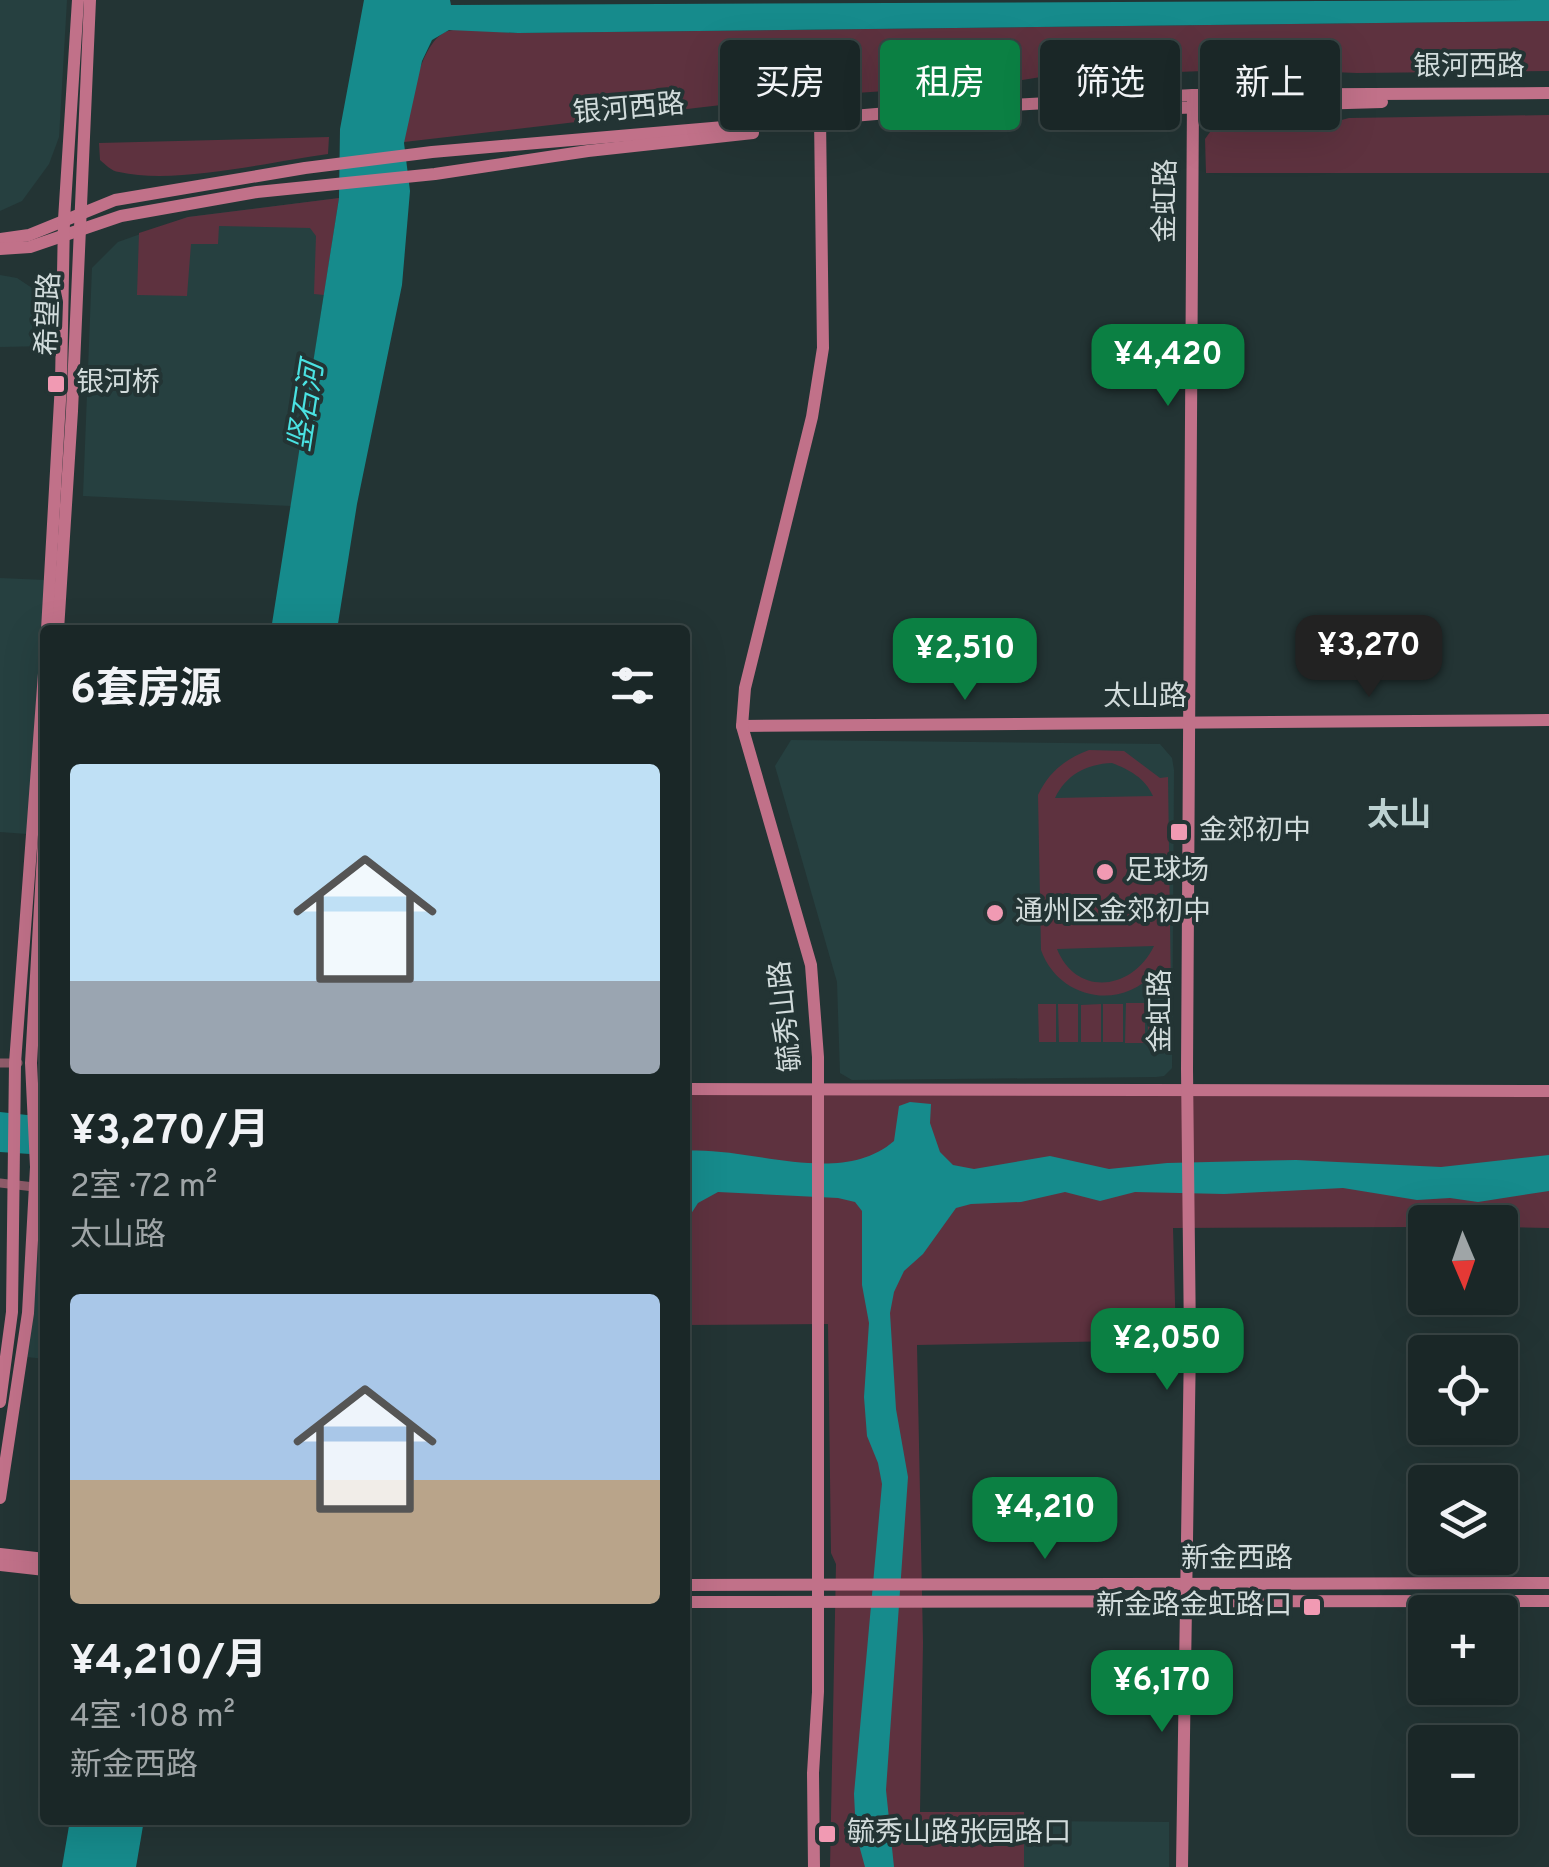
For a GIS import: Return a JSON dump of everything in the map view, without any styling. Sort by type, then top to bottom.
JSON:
[{"type":"main road","name":"希望路","points":[[47,625],[61,383],[64,220],[78,0]]},
{"type":"main road","name":"希望路","points":[[58,625],[90,0]]},
{"type":"main road","name":"银河西路","points":[[860,121],[1193,100],[1549,96]]},
{"type":"main road","name":"金虹路","points":[[1182,1867],[1190,1342],[1188,722],[1193,100]]},
{"type":"main road","name":"银河西路","points":[[80,213],[116,200],[305,168],[432,152],[726,130]]},
{"type":"main road","name":"银河西路","points":[[78,232],[121,216],[257,192],[435,174],[762,130]]},
{"type":"main road","name":"毓秀山路","points":[[814,1867],[819,1090],[811,965],[742,726],[745,688],[812,417],[823,348],[820,130]]},
{"type":"main road","points":[[0,239],[29,235],[80,213]]},
{"type":"main road","points":[[0,249],[30,248],[78,232]]},
{"type":"main road","name":"太山路","points":[[742,726],[1549,720]]},
{"type":"main road","points":[[0,1402],[12,1312],[7,1184],[14,1168],[15,1063],[40,727]]},
{"type":"main road","points":[[0,1498],[28,1313],[36,1168],[32,1070],[40,916]]},
{"type":"main road","points":[[690,1089],[1549,1090]]},
{"type":"main road","points":[[0,1554],[40,1558]]},
{"type":"main road","points":[[0,1566],[40,1570]]},
{"type":"main road","name":"新金西路","points":[[690,1585],[1549,1584]]},
{"type":"main road","name":"新金西路","points":[[690,1602],[1549,1601]]},
{"type":"street","points":[[0,1063],[15,1063],[32,1070]]},
{"type":"street","points":[[7,1184],[34,1186]]},
{"type":"shaded area","points":[[0,0],[67,0],[59,137],[49,164],[22,201],[0,211]]},
{"type":"shaded area","points":[[1549,21],[1549,71],[1340,72],[1340,40],[1200,40],[1200,71],[1180,72],[1180,40],[1040,40],[1040,77],[1020,80],[1020,40],[880,40],[880,91],[860,93],[860,40],[720,40],[720,105],[404,142],[422,63],[438,37],[448,31],[472,29],[518,33]]},
{"type":"shaded area","points":[[1549,115],[1549,173],[1206,173],[1205,139],[1211,130],[1340,130],[1340,120]]},
{"type":"shaded area","points":[[329,137],[328,154],[194,174],[119,172],[100,160],[99,143]]},
{"type":"shaded area","points":[[339,198],[291,506],[83,496],[92,268],[118,242],[188,217]]},
{"type":"shaded area","points":[[339,198],[324,295],[314,294],[316,236],[310,228],[219,226],[218,244],[191,244],[187,296],[137,295],[139,233],[188,217]]},
{"type":"shaded area","points":[[0,275],[17,278],[44,296],[47,346],[0,347]]},
{"type":"shaded area","points":[[0,578],[45,580],[27,834],[0,832]]},
{"type":"shaded area","name":"通州区金郊初中","points":[[791,740],[1160,744],[1172,758],[1174,770],[1172,1068],[1164,1076],[1156,1077],[852,1080],[840,1073],[837,982],[775,766]]},
{"type":"shaded area","name":"足球场","points":[[1089,750],[1124,751],[1160,778],[1168,777],[1171,996],[1155,997],[1154,973],[1124,993],[1107,996],[1075,989],[1049,966],[1041,950],[1038,795],[1065,762]],"holes":[[[1112,763],[1136,775],[1153,796],[1055,798],[1078,772]],[[1154,946],[1133,972],[1105,982],[1078,975],[1066,965],[1057,949]]]},
{"type":"shaded area","points":[[1126,1003],[1145,1003],[1145,1043],[1125,1043]]},
{"type":"shaded area","points":[[1148,1003],[1168,1003],[1168,1043],[1148,1043]]},
{"type":"shaded area","points":[[1038,1004],[1056,1004],[1056,1042],[1039,1042]]},
{"type":"shaded area","points":[[1058,1004],[1078,1004],[1078,1042],[1059,1042]]},
{"type":"shaded area","points":[[1101,1004],[1101,1042],[1081,1042],[1081,1005]]},
{"type":"shaded area","points":[[1103,1004],[1123,1004],[1123,1042],[1103,1042]]},
{"type":"shaded area","points":[[690,1089],[1549,1091],[1549,1228],[1518,1227],[1518,1205],[1408,1205],[1408,1227],[1173,1228],[1176,1340],[917,1345],[923,1643],[920,1812],[1024,1812],[1024,1867],[830,1867],[836,1564],[831,1553],[828,1324],[690,1325]]},
{"type":"shaded area","points":[[38,1251],[40,1251],[40,1358],[27,1357]]},
{"type":"shaded area","points":[[1024,1821],[1169,1822],[1169,1867],[1024,1867]]},
{"type":"water","name":"竖石河","points":[[364,0],[450,0],[451,5],[1549,0],[1549,21],[518,33],[449,30],[432,40],[422,61],[404,143],[410,191],[402,285],[357,504],[338,625],[272,625],[339,198],[340,129]]},
{"type":"water","points":[[910,1102],[931,1104],[930,1123],[940,1152],[953,1165],[974,1169],[1050,1156],[1109,1169],[1167,1163],[1296,1160],[1441,1167],[1549,1155],[1549,1191],[1478,1202],[1450,1198],[1417,1200],[1343,1188],[1224,1194],[1135,1192],[1100,1201],[1065,1192],[1021,1202],[956,1208],[923,1254],[904,1271],[890,1313],[896,1409],[908,1477],[886,1790],[894,1867],[865,1867],[856,1834],[854,1794],[882,1484],[867,1436],[864,1397],[869,1323],[862,1285],[862,1211],[855,1202],[838,1198],[718,1192],[698,1203],[690,1215],[690,1151],[821,1164],[848,1162],[872,1155],[894,1141],[899,1106]]},
{"type":"water","points":[[0,1112],[40,1116],[40,1155],[0,1152]]},
{"type":"water","points":[[69,1825],[143,1825],[136,1867],[62,1867]]},
{"type":"place","name":"银河桥","points":[[56,384]]},
{"type":"place","name":"金郊初中","points":[[1179,832]]},
{"type":"place","name":"足球场","points":[[1105,872]]},
{"type":"place","name":"通州区金郊初中","points":[[995,913]]},
{"type":"place","name":"新金路金虹路口","points":[[1312,1607]]},
{"type":"place","name":"毓秀山路张园路口","points":[[827,1834]]},
{"type":"district","name":"太山","points":[[1399,817]]}]
